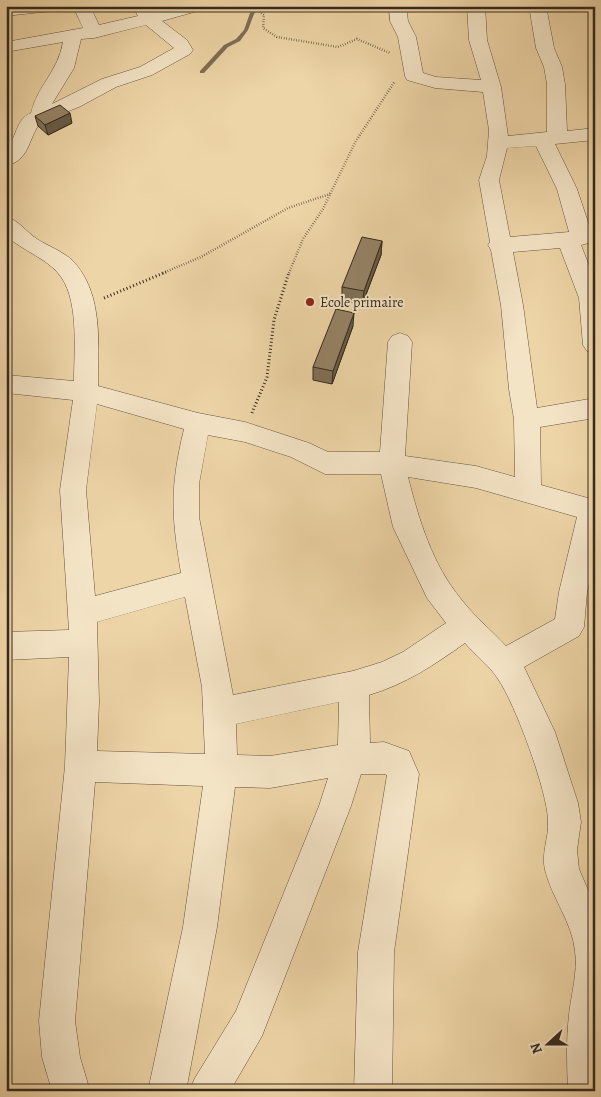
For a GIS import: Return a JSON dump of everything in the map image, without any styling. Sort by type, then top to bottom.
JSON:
[{"type":"street","points":[[6,12],[51,6]]},
{"type":"street","points":[[81,6],[94,32]]},
{"type":"street","points":[[6,47],[94,32],[145,13],[195,6]]},
{"type":"street","points":[[396,6],[399,21],[407,37],[411,63],[416,76],[435,82],[492,87]]},
{"type":"street","points":[[476,6],[478,40],[492,87],[499,125],[497,156],[489,180],[499,245],[512,304],[521,389],[527,419],[528,492]]},
{"type":"street","points":[[537,6],[545,48],[553,67],[556,84],[550,137],[582,238],[595,345]]},
{"type":"street","points":[[6,160],[20,147],[30,122],[40,115],[74,102],[109,83],[146,71],[182,52],[182,44],[145,13]]},
{"type":"street","points":[[40,115],[46,92],[59,77],[66,64],[73,36]]},
{"type":"street","points":[[498,143],[595,134]]},
{"type":"street","points":[[6,224],[28,243],[64,265],[81,292],[87,338],[86,392],[73,490],[83,643],[81,766],[56,1021],[61,1057],[71,1091]]},
{"type":"street","points":[[499,245],[582,238]]},
{"type":"street","points":[[400,342],[392,464],[408,527],[438,589],[451,609],[504,662],[539,732],[555,778],[565,822],[560,850],[562,870],[587,929],[593,951],[593,982],[587,1015],[585,1050],[586,1091]]},
{"type":"street","points":[[8,388],[86,392],[198,423],[245,432],[300,450],[325,463],[392,464],[476,477],[593,510],[573,592],[569,627],[504,662]]},
{"type":"street","points":[[527,419],[595,408]]},
{"type":"street","points":[[167,1091],[192,977],[204,909],[222,769],[220,712],[215,674],[196,581],[185,502],[187,476],[198,423]]},
{"type":"street","points":[[82,613],[196,581]]},
{"type":"street","points":[[220,712],[353,685],[402,669],[466,625]]},
{"type":"street","points":[[6,646],[83,643]]},
{"type":"street","points":[[208,1091],[249,1023],[335,806],[356,733],[353,685]]},
{"type":"street","points":[[81,766],[270,772],[349,759],[393,759],[400,764],[403,774],[387,864],[376,952],[373,1091]]},
{"type":"path","points":[[245,432],[267,376],[274,320],[286,280],[303,239],[331,194],[356,140],[388,88],[411,63],[385,52],[375,45],[357,39],[338,47],[278,37],[263,28],[264,16],[251,6]]},
{"type":"path","points":[[83,307],[201,256],[288,208],[331,194]]},
{"type":"building","points":[[60,105],[70,113],[45,125],[35,116]]},
{"type":"building","points":[[362,237],[382,241],[364,291],[342,287]]},
{"type":"building","points":[[336,309],[354,313],[333,371],[313,367]]},
{"type":"waterway","points":[[202,72],[226,46],[238,40],[246,30],[252,13],[260,6]]},
{"type":"place","name":"Ecole primaire","points":[[310,302]]}]
